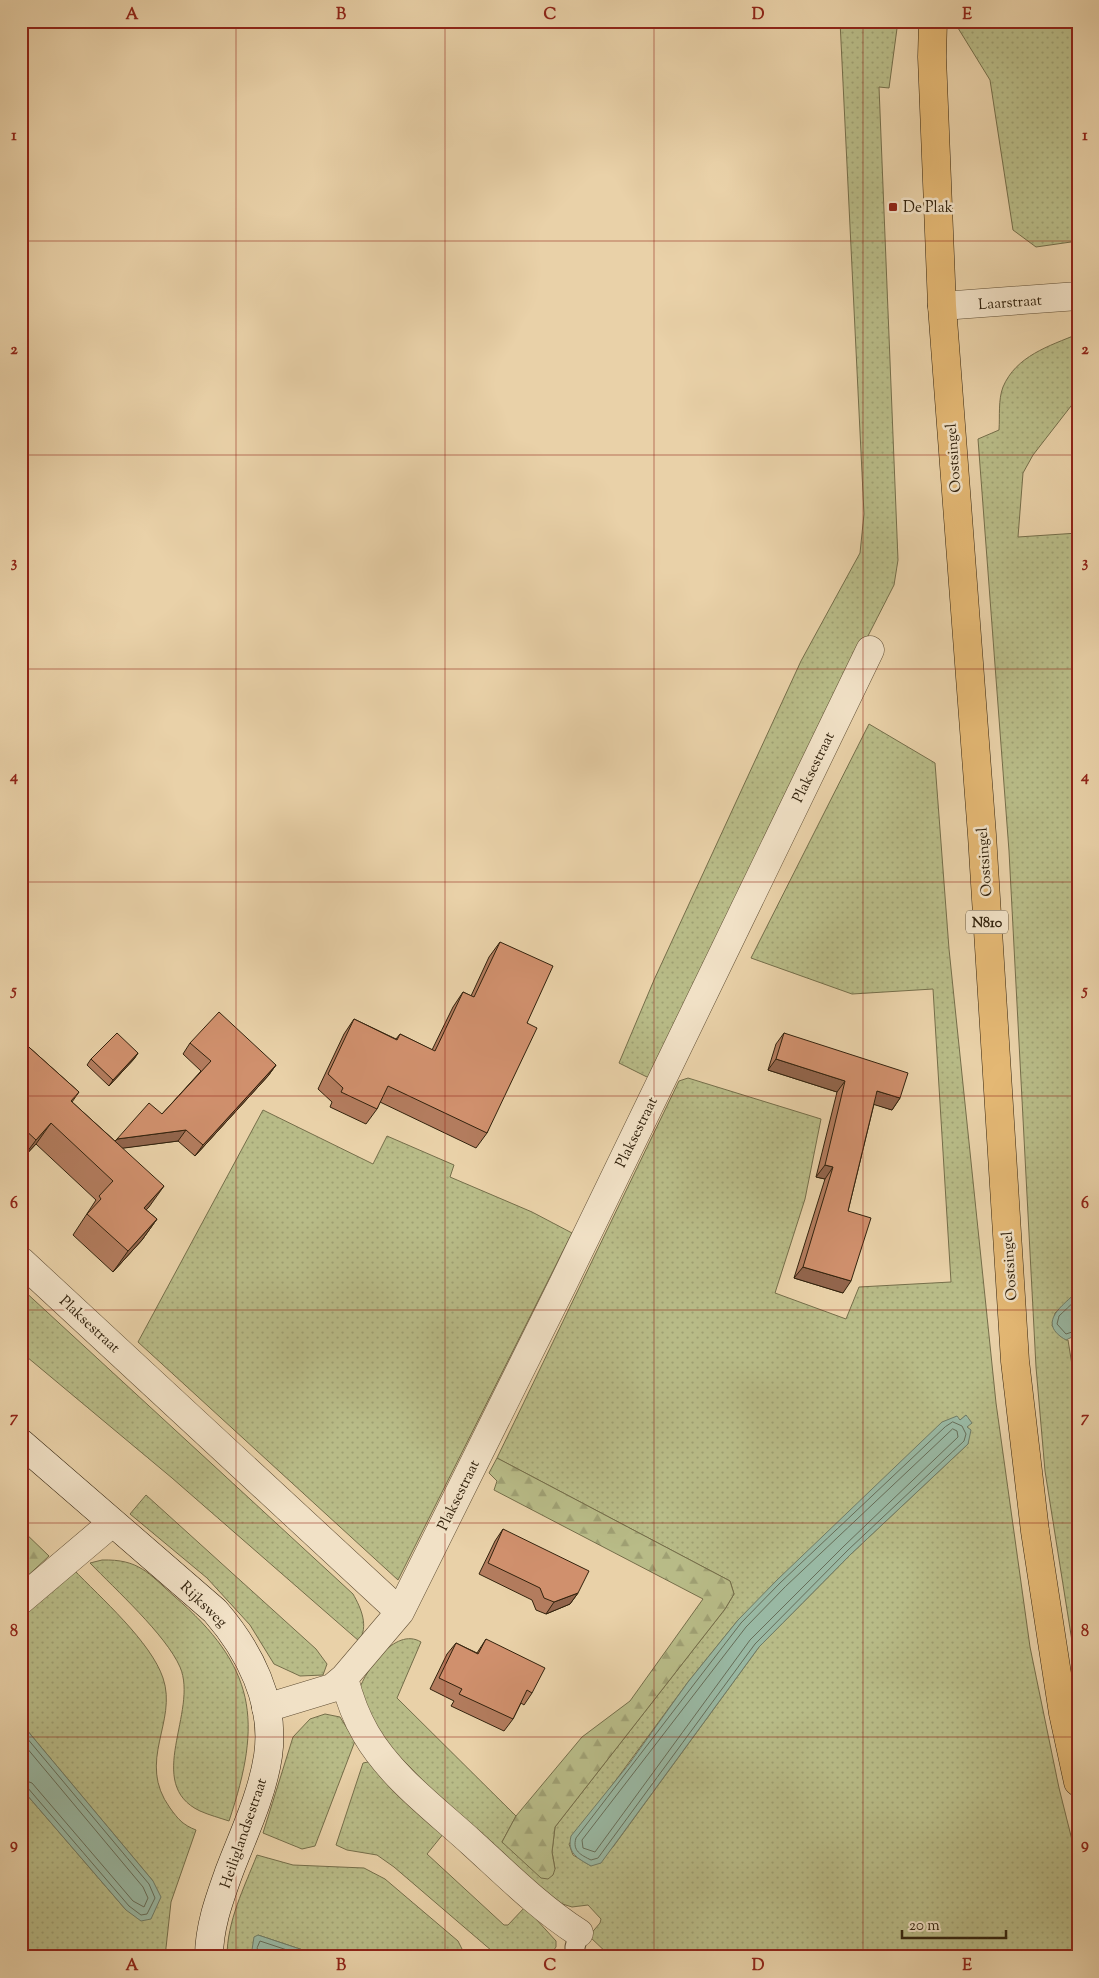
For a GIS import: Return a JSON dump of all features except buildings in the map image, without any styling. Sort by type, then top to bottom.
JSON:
[{"type":"main road","name":"Oostsingel","points":[[924,21],[932,57]]},
{"type":"main road","name":"Oostsingel","points":[[933,21],[932,57],[942,306],[982,835],[1015,1361],[1036,1541],[1063,1713],[1078,1782]]},
{"type":"street","name":"Laarstraat","points":[[942,306],[1078,296]]},
{"type":"street","name":"Plaksestraat","points":[[266,1708],[332,1688],[344,1678],[400,1612],[567,1275],[870,650]]},
{"type":"street","name":"Plaksestraat","points":[[21,1261],[400,1612]]},
{"type":"street","name":"Rijksweg","points":[[21,1443],[215,1611],[234,1632],[249,1658],[266,1708]]},
{"type":"street","points":[[21,1600],[112,1522]]},
{"type":"street","points":[[344,1678],[351,1704],[366,1735],[381,1755],[423,1798],[560,1921],[577,1945]]},
{"type":"street","name":"Heiliglandsestraat","points":[[209,1957],[212,1923],[262,1782],[268,1756],[266,1708]]},
{"type":"green space","points":[[840,21],[898,21],[889,88],[879,87],[898,560],[894,585],[824,722],[651,1079],[619,1063],[654,980],[801,661],[860,553],[864,514]]},
{"type":"green space","points":[[959,21],[1078,21],[1078,241],[1036,247],[1013,230],[990,80],[958,28]]},
{"type":"green space","points":[[1078,334],[1078,397],[1033,455],[1023,473],[1018,537],[1078,533],[1078,1291],[1055,1313],[1052,1326],[1068,1340],[1078,1403],[1078,1679],[1045,1471],[1036,1367],[1009,851],[978,439],[999,430],[1001,392],[1016,367],[1034,353]]},
{"type":"green space","points":[[869,724],[935,763],[949,949],[996,1403],[1030,1647],[1059,1788],[1078,1864],[1078,1957],[611,1957],[589,1936],[601,1919],[588,1905],[572,1907],[550,1900],[429,1787],[379,1735],[358,1693],[361,1684],[374,1663],[391,1646],[401,1640],[411,1639],[421,1642],[397,1698],[516,1816],[502,1842],[555,1869],[552,1852],[555,1827],[725,1609],[734,1594],[730,1581],[497,1458],[679,1081],[688,1078],[821,1119],[805,1199],[775,1293],[846,1319],[859,1287],[951,1282],[933,989],[852,994],[751,958]],"holes":[[[966,1415],[968,1444],[851,1554],[759,1647],[613,1847],[591,1866],[573,1855],[569,1844],[688,1682],[738,1620]]]},
{"type":"green space","points":[[263,1110],[373,1164],[387,1136],[454,1165],[450,1177],[532,1212],[572,1233],[398,1580],[138,1342]]},
{"type":"green space","points":[[21,1288],[353,1594],[359,1605],[364,1623],[359,1641],[172,1478],[21,1352]]},
{"type":"green space","points":[[497,1458],[730,1581],[734,1594],[725,1609],[555,1827],[552,1852],[555,1869],[553,1875],[548,1879],[541,1878],[502,1842],[516,1816],[582,1737],[630,1701],[703,1599],[494,1490],[497,1481],[489,1473]]},
{"type":"green space","points":[[146,1495],[316,1649],[327,1664],[323,1675],[300,1676],[274,1664],[250,1625],[207,1578],[130,1514]]},
{"type":"green space","points":[[21,1529],[49,1556],[21,1582]]},
{"type":"green space","points":[[102,1560],[125,1562],[150,1574],[201,1622],[222,1647],[236,1672],[245,1697],[248,1724],[246,1753],[240,1785],[229,1821],[200,1811],[184,1799],[176,1783],[174,1765],[184,1685],[180,1667],[164,1641],[152,1627],[90,1563]]},
{"type":"green space","points":[[73,1569],[137,1635],[157,1664],[163,1678],[166,1710],[159,1742],[157,1774],[161,1791],[170,1808],[181,1821],[196,1830],[171,1902],[165,1957],[21,1957],[21,1788],[126,1910],[153,1881],[21,1723],[21,1617]]},
{"type":"green space","points":[[325,1714],[340,1717],[355,1741],[315,1846],[302,1849],[263,1833],[293,1737],[310,1719]]},
{"type":"green space","points":[[363,1763],[373,1764],[444,1833],[427,1854],[504,1925],[508,1925],[525,1907],[556,1941],[556,1947],[549,1957],[499,1957],[394,1867],[377,1855],[347,1850],[336,1845]]},
{"type":"green space","points":[[257,1855],[293,1865],[364,1868],[385,1879],[458,1941],[466,1957],[324,1957],[258,1935],[256,1954],[262,1957],[227,1957],[233,1918]]},
{"type":"water","points":[[1078,1291],[1078,1334],[1066,1340],[1057,1334],[1052,1321],[1059,1309]]},
{"type":"water","points":[[966,1415],[972,1423],[967,1427],[971,1430],[968,1444],[851,1554],[759,1647],[601,1863],[591,1866],[577,1857],[570,1847],[571,1836],[629,1764],[688,1682],[738,1620],[777,1580],[942,1422],[957,1416],[960,1420]]},
{"type":"water","points":[[21,1723],[153,1881],[161,1897],[151,1919],[141,1921],[126,1910],[21,1788]]},
{"type":"water","points":[[258,1935],[324,1957],[262,1957],[252,1950],[254,1937]]},
{"type":"place","name":"De Plak","points":[[893,207]]}]
